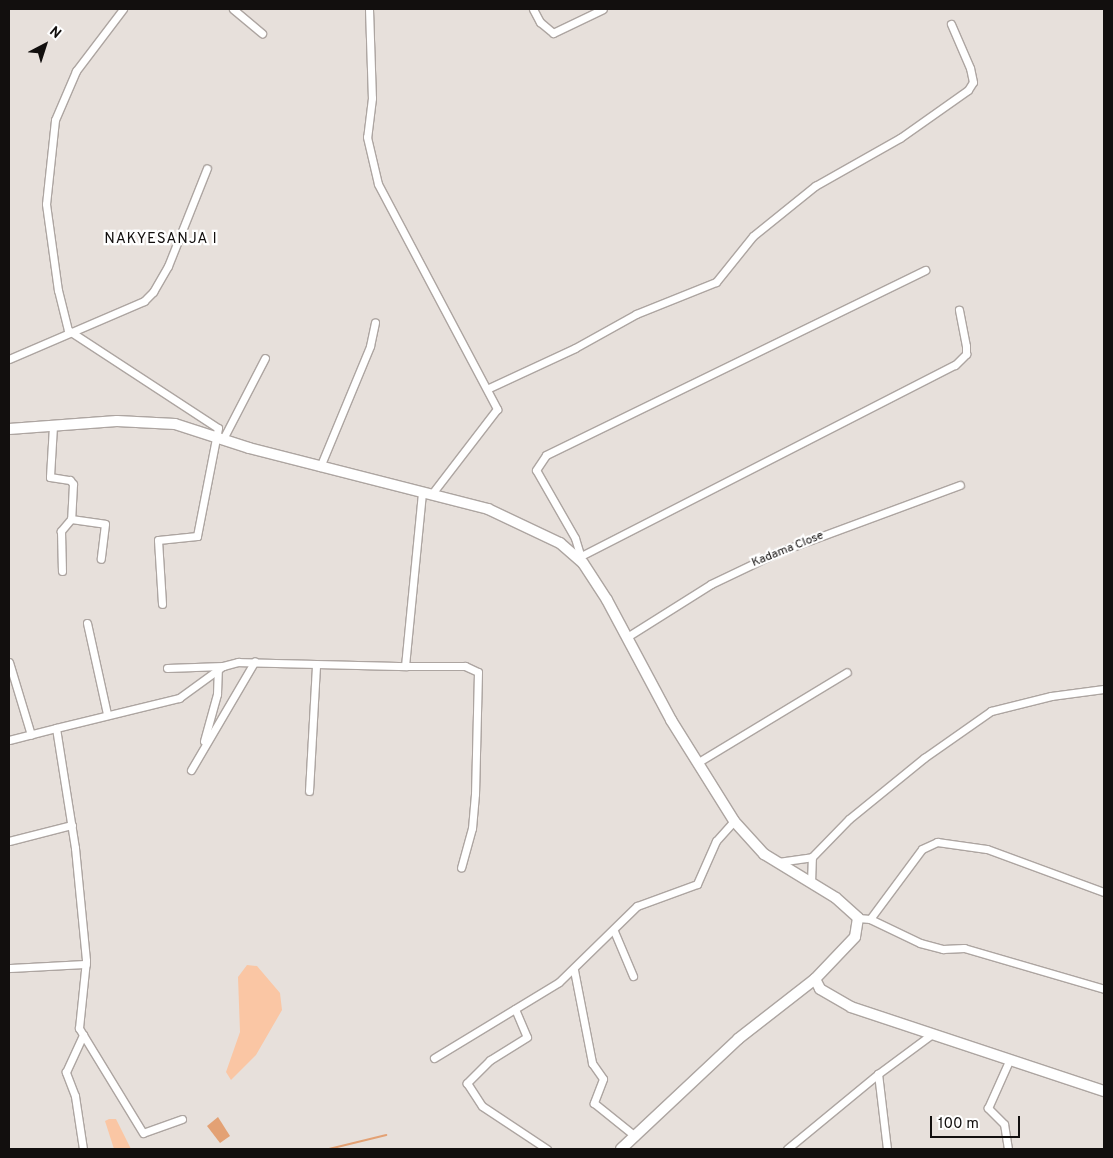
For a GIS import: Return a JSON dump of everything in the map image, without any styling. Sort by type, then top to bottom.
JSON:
[{"type":"street","points":[[123,9],[76,71],[55,120],[50,147],[46,204],[58,290],[68,330],[213,422],[221,438]]},
{"type":"street","points":[[233,9],[262,33]]},
{"type":"street","points":[[369,9],[372,98],[367,137],[378,184],[489,388],[496,416],[426,495],[405,666]]},
{"type":"street","points":[[533,9],[540,22],[553,32],[603,9]]},
{"type":"street","points":[[489,388],[575,348],[636,314],[716,282],[753,236],[815,186],[900,138],[968,90],[973,82],[970,68],[951,24]]},
{"type":"street","points":[[9,359],[68,330],[144,300],[153,292],[168,266],[207,168]]},
{"type":"street","points":[[925,270],[546,455],[536,470],[575,538],[582,560],[697,763],[734,822],[753,844],[775,862],[836,898],[858,918],[870,919],[920,943],[943,949],[964,948],[1104,989]]},
{"type":"street","points":[[582,560],[954,365],[966,354],[959,310]]},
{"type":"street","points":[[320,467],[370,346],[375,323]]},
{"type":"street","points":[[162,604],[158,540],[197,536],[221,438],[265,358]]},
{"type":"street","points":[[9,429],[150,421],[221,438],[426,495],[488,509],[533,528],[582,560]]},
{"type":"street","points":[[53,426],[50,477],[72,482],[71,519],[61,531],[62,570]]},
{"type":"street","name":"Kadama Close","points":[[627,637],[711,584],[776,553],[960,485]]},
{"type":"street","points":[[71,519],[105,524],[102,559]]},
{"type":"street","points":[[87,623],[106,714]]},
{"type":"street","points":[[9,662],[31,734]]},
{"type":"street","points":[[168,668],[221,669],[255,662],[316,665],[466,666],[478,672],[475,794],[472,828],[461,868]]},
{"type":"street","points":[[221,669],[210,724],[191,770],[255,662]]},
{"type":"street","points":[[308,791],[316,665]]},
{"type":"street","points":[[9,740],[106,714],[179,698],[221,669]]},
{"type":"street","points":[[697,763],[847,672]]},
{"type":"street","points":[[775,862],[812,857],[849,819],[975,720],[1006,706],[1104,688]]},
{"type":"street","points":[[56,728],[72,825],[86,964],[79,1024],[83,1035],[143,1133],[182,1119]]},
{"type":"street","points":[[434,1058],[574,970],[637,906],[697,884],[716,841],[734,822]]},
{"type":"street","points":[[9,841],[72,825]]},
{"type":"street","points":[[870,919],[917,854],[936,842],[987,849],[1104,892]]},
{"type":"street","points":[[811,883],[812,857]]},
{"type":"street","points":[[621,1149],[738,1040],[815,980],[855,937],[858,918]]},
{"type":"street","points":[[614,931],[633,976]]},
{"type":"street","points":[[9,968],[86,964]]},
{"type":"street","points":[[574,970],[592,1063],[603,1079],[594,1103],[635,1136]]},
{"type":"street","points":[[815,980],[820,989],[840,1003],[1009,1061],[1104,1091]]},
{"type":"street","points":[[514,1008],[527,1037],[490,1060],[468,1083],[482,1106],[548,1149]]},
{"type":"street","points":[[786,1149],[878,1074],[932,1034]]},
{"type":"street","points":[[82,1149],[75,1096],[66,1072],[83,1035]]},
{"type":"street","points":[[1008,1149],[1004,1124],[988,1108],[1009,1061]]},
{"type":"street","points":[[878,1074],[887,1149]]},
{"type":"shaded area","points":[[247,965],[257,966],[280,993],[282,1010],[256,1055],[231,1080],[226,1072],[240,1032],[238,977]]},
{"type":"shaded area","points":[[218,1117],[230,1136],[220,1143],[207,1126]]},
{"type":"shaded area","points":[[116,1119],[131,1149],[114,1149],[105,1121]]},
{"type":"waterway","points":[[329,1149],[386,1135]]},
{"type":"district","name":"NAKYESANJA I","points":[[161,240]]}]
